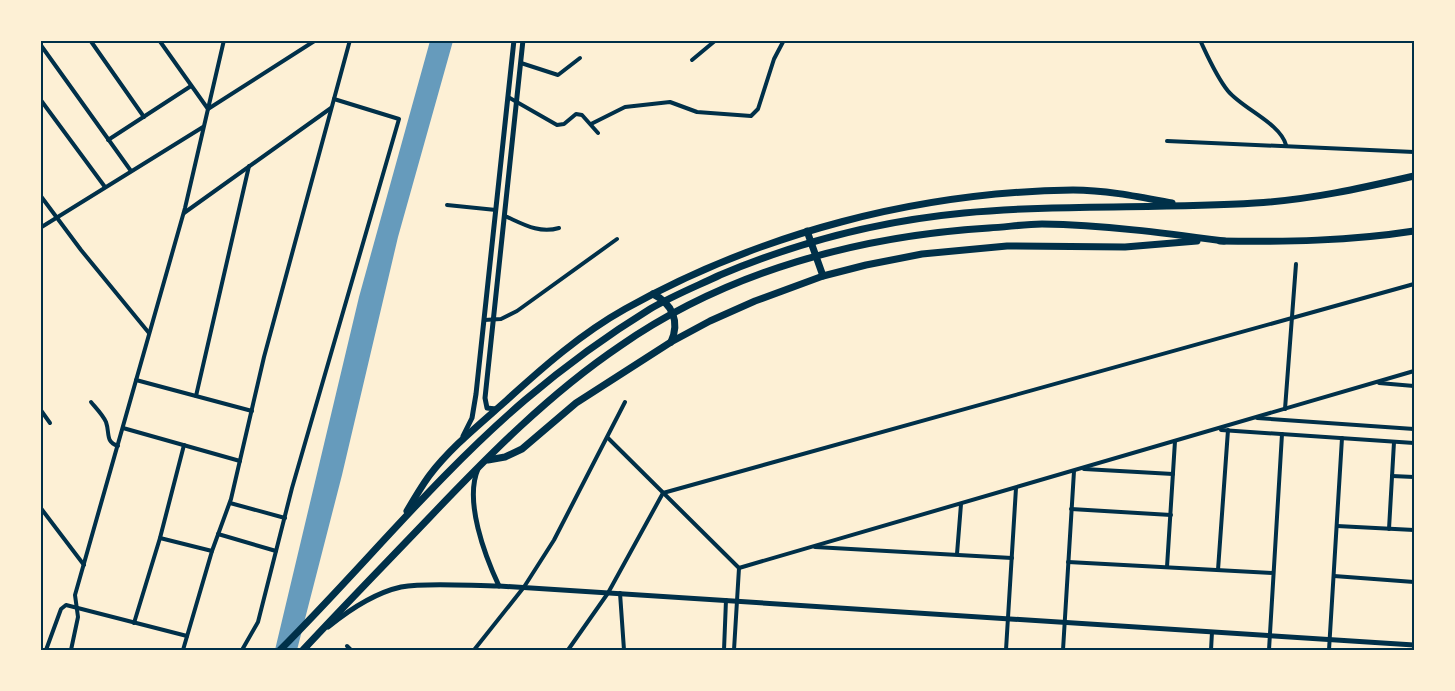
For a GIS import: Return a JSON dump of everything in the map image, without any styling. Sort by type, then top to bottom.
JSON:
[{"type":"highway","points":[[280,651],[394,529],[522,402],[564,368],[653,308],[750,262],[807,243],[872,226],[932,216],[1285,200],[1366,187],[1414,176]]},
{"type":"highway","points":[[394,529],[430,475],[449,454],[548,365],[624,309],[730,259],[807,231],[849,220],[926,204],[1001,195],[1074,190],[1107,192],[1176,204],[1205,205]]},
{"type":"highway","points":[[304,650],[481,464],[531,415],[620,345],[660,320],[748,279],[808,258],[881,240],[945,231],[1027,225],[1102,227],[1224,241]]},
{"type":"highway","points":[[807,231],[823,276]]},
{"type":"highway","points":[[481,464],[489,459],[505,457],[522,449],[576,404],[671,342],[710,321],[755,301],[823,276],[866,265],[922,254],[996,247],[1125,247],[1192,241],[1342,240],[1414,231]]},
{"type":"highway","points":[[653,294],[666,302],[674,314],[675,328],[671,342]]},
{"type":"street","points":[[90,40],[144,117]]},
{"type":"street","points":[[159,40],[208,109]]},
{"type":"street","points":[[71,651],[78,617],[75,597],[183,213],[224,40]]},
{"type":"street","points":[[208,109],[316,40]]},
{"type":"street","points":[[183,651],[212,551],[230,503],[264,357],[351,40]]},
{"type":"street","points":[[449,454],[465,434],[472,418],[497,210],[514,40]]},
{"type":"street","points":[[497,409],[487,408],[485,398],[524,40]]},
{"type":"street","points":[[692,60],[709,43],[716,40]]},
{"type":"street","points":[[591,124],[625,107],[670,102],[697,112],[751,116],[758,109],[774,60],[784,40]]},
{"type":"street","points":[[1200,40],[1228,91],[1278,131],[1284,137],[1286,145]]},
{"type":"street","points":[[40,44],[131,171]]},
{"type":"street","points":[[521,63],[558,75],[580,58]]},
{"type":"street","points":[[108,140],[191,86]]},
{"type":"street","points":[[508,97],[557,125],[564,124],[579,114],[598,133]]},
{"type":"street","points":[[40,99],[105,187]]},
{"type":"street","points":[[242,651],[258,622],[285,518],[399,119],[334,99]]},
{"type":"street","points":[[183,213],[331,108]]},
{"type":"street","points":[[40,228],[204,126]]},
{"type":"street","points":[[1167,141],[1414,152]]},
{"type":"street","points":[[196,396],[249,166]]},
{"type":"street","points":[[40,195],[149,333]]},
{"type":"street","points":[[447,205],[497,210]]},
{"type":"street","points":[[505,216],[537,230],[547,231],[560,228]]},
{"type":"street","points":[[484,320],[501,318],[516,311],[617,239]]},
{"type":"street","points":[[1285,409],[1296,264]]},
{"type":"street","points":[[568,651],[608,593],[663,493],[1414,284]]},
{"type":"street","points":[[739,568],[1414,371]]},
{"type":"street","points":[[136,380],[252,411]]},
{"type":"street","points":[[1376,382],[1414,386]]},
{"type":"street","points":[[91,402],[104,418],[111,443],[118,446]]},
{"type":"street","points":[[474,651],[524,587],[554,540],[625,402]]},
{"type":"street","points":[[40,409],[50,423]]},
{"type":"street","points":[[1254,418],[1414,429]]},
{"type":"street","points":[[123,428],[240,461]]},
{"type":"street","points":[[1216,429],[1414,443]]},
{"type":"street","points":[[1218,570],[1228,430]]},
{"type":"street","points":[[1269,651],[1282,434]]},
{"type":"street","points":[[608,438],[739,568],[734,651]]},
{"type":"street","points":[[1329,651],[1342,438]]},
{"type":"street","points":[[1167,567],[1175,441]]},
{"type":"street","points":[[1389,529],[1394,442]]},
{"type":"street","points":[[134,623],[160,538],[184,445]]},
{"type":"street","points":[[481,464],[476,472],[474,488],[477,520],[485,554],[499,586]]},
{"type":"street","points":[[1081,469],[1173,474]]},
{"type":"street","points":[[1063,651],[1074,471]]},
{"type":"street","points":[[1392,476],[1414,477]]},
{"type":"street","points":[[1006,651],[1016,488]]},
{"type":"street","points":[[230,503],[285,518]]},
{"type":"street","points":[[957,554],[961,504]]},
{"type":"street","points":[[40,507],[84,565]]},
{"type":"street","points":[[1071,509],[1171,515]]},
{"type":"street","points":[[1337,526],[1414,530]]},
{"type":"street","points":[[218,534],[276,551]]},
{"type":"street","points":[[160,538],[212,551]]},
{"type":"street","points":[[811,547],[1012,558]]},
{"type":"street","points":[[1068,562],[1273,573]]},
{"type":"street","points":[[1334,576],[1414,582]]},
{"type":"street","points":[[314,639],[353,609],[379,595],[401,587],[499,586],[1414,645]]},
{"type":"street","points":[[620,593],[624,651]]},
{"type":"street","points":[[724,651],[726,600]]},
{"type":"street","points":[[46,651],[63,606],[77,607],[187,636]]},
{"type":"street","points":[[1211,651],[1212,632]]},
{"type":"street","points":[[347,646],[351,651]]},
{"type":"water","points":[[430,41],[453,41],[398,237],[342,475],[297,650],[275,650],[359,297]]}]
